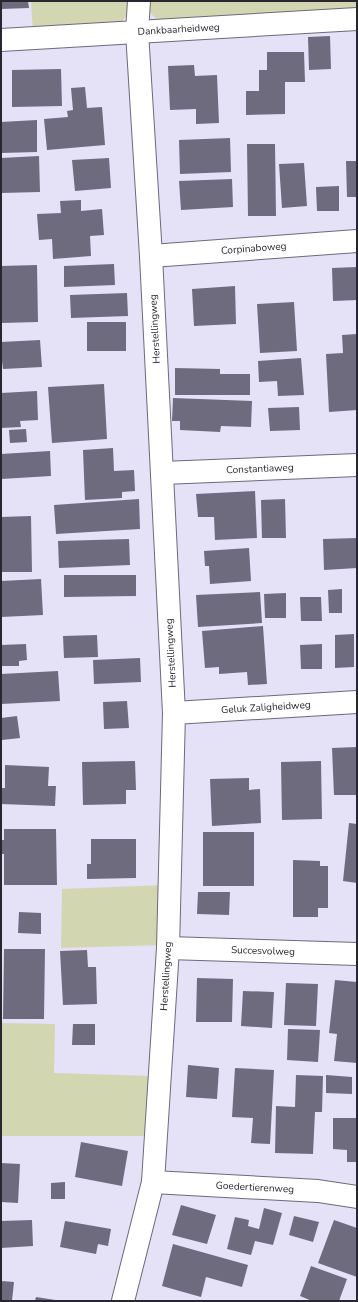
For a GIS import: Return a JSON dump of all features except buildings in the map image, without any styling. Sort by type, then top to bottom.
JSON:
[{"type":"street","name":"Herstellingweg","points":[[123,1301],[153,1182],[168,948],[174,713],[151,256],[137,32],[139,1]]},
{"type":"street","name":"Dankbaarheidweg","points":[[1,40],[357,19]]},
{"type":"street","name":"Corpinaboweg","points":[[151,256],[357,241]]},
{"type":"street","name":"Constantiaweg","points":[[162,473],[357,465]]},
{"type":"street","name":"Geluk Zaligheidweg","points":[[174,713],[357,702]]},
{"type":"street","name":"Succesvolweg","points":[[168,948],[357,954]]},
{"type":"street","name":"Goedertierenweg","points":[[153,1182],[318,1191],[357,1197]]},
{"type":"green space","points":[[31,1],[129,1],[129,13],[122,21],[114,26],[33,33]]},
{"type":"green space","points":[[147,1],[357,1],[357,14],[165,23],[152,15]]},
{"type":"green space","points":[[166,885],[163,945],[61,948],[62,889]]},
{"type":"green space","points":[[1,1023],[55,1024],[54,1073],[150,1076],[145,1136],[1,1136]]}]
